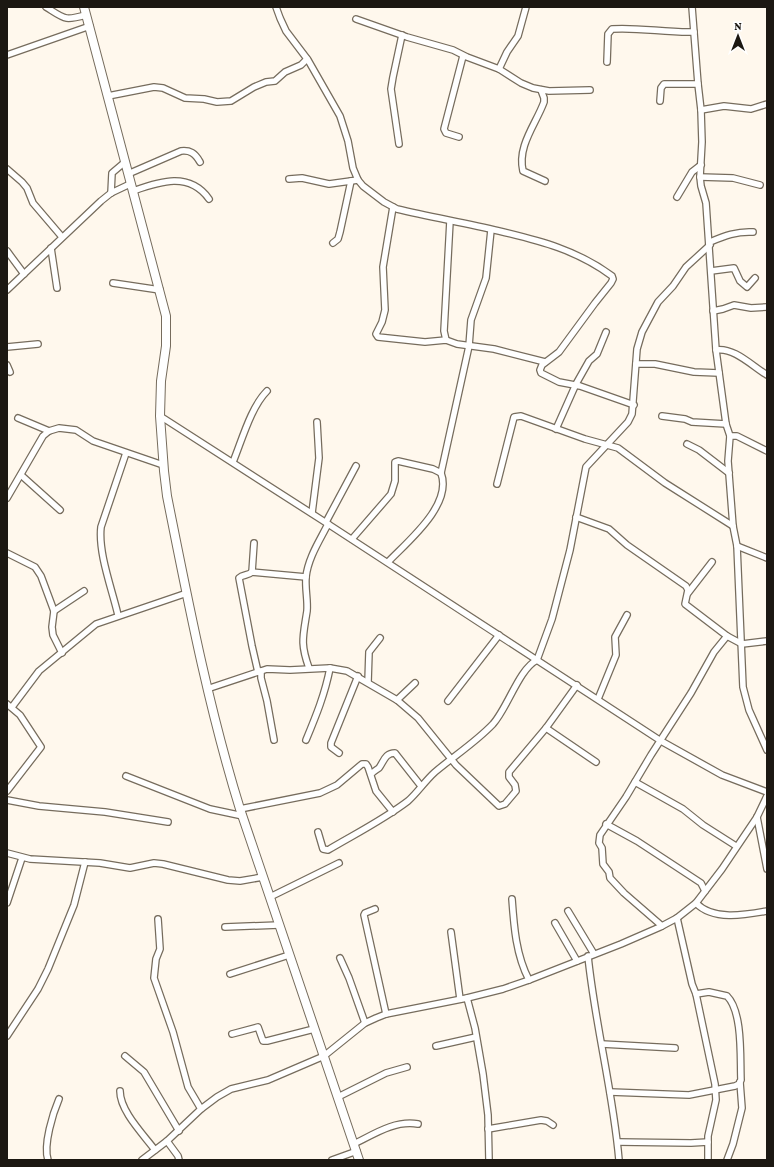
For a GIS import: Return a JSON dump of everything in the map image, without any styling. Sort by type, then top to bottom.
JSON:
[{"type":"street","points":[[46,7],[68,20],[85,11],[90,26],[166,316],[167,330],[161,381],[160,416],[163,466],[167,496],[207,690],[241,813],[359,1160]]},
{"type":"street","points":[[276,7],[286,31],[308,59],[340,116],[347,137],[353,168],[358,180],[363,186],[393,207],[546,243],[571,252],[592,262],[613,277],[612,283],[558,352],[540,368],[541,374],[559,382],[576,384],[634,405]]},
{"type":"street","points":[[499,69],[507,52],[518,36],[526,7]]},
{"type":"street","points":[[692,7],[701,110],[702,142],[700,177],[706,203],[710,243],[716,350],[726,424],[730,436],[728,461],[733,526],[737,546],[742,667],[746,702],[767,750]]},
{"type":"street","points":[[356,20],[453,50],[463,56],[499,69],[521,83],[541,90],[590,90]]},
{"type":"street","points":[[7,55],[90,26]]},
{"type":"street","points":[[607,62],[608,34],[612,30],[641,29],[671,32],[694,32]]},
{"type":"street","points":[[398,144],[391,89],[402,35]]},
{"type":"street","points":[[459,137],[446,133],[444,129],[463,56]]},
{"type":"street","points":[[108,96],[154,87],[163,88],[185,98],[204,99],[217,102],[231,101],[254,87],[266,82],[275,81],[285,72],[301,65],[308,59]]},
{"type":"street","points":[[660,101],[661,88],[664,84],[698,84]]},
{"type":"street","points":[[541,90],[544,102],[525,141],[522,168],[523,171],[544,181]]},
{"type":"street","points":[[701,110],[724,106],[751,109],[767,104]]},
{"type":"street","points":[[128,174],[181,151],[193,152],[200,162]]},
{"type":"street","points":[[111,192],[112,172],[125,162]]},
{"type":"street","points":[[677,197],[692,172],[701,165]]},
{"type":"street","points":[[7,169],[27,188],[33,203],[62,237]]},
{"type":"street","points":[[700,177],[733,178],[760,185]]},
{"type":"street","points":[[289,179],[302,178],[329,184],[358,180]]},
{"type":"street","points":[[7,290],[111,192],[155,183],[179,181],[195,186],[209,199]]},
{"type":"street","points":[[333,243],[338,239],[340,232],[350,181]]},
{"type":"street","points":[[393,207],[384,262],[385,310],[377,336],[380,338],[425,342],[446,340],[452,343],[494,349],[545,362]]},
{"type":"street","points":[[446,340],[444,331],[450,220]]},
{"type":"street","points":[[388,562],[423,525],[438,504],[442,486],[441,473],[469,346],[471,320],[486,278],[492,230]]},
{"type":"street","points":[[318,832],[323,849],[328,850],[393,812],[436,772],[494,723],[526,669],[532,662],[537,660],[552,619],[570,550],[586,467],[628,422],[632,414],[634,405],[637,349],[642,332],[658,302],[673,286],[686,267],[710,243],[728,235],[753,232]]},
{"type":"street","points":[[51,248],[57,288]]},
{"type":"street","points":[[7,251],[24,274]]},
{"type":"street","points":[[711,271],[734,268],[740,281],[747,287],[755,278]]},
{"type":"street","points":[[113,283],[160,290]]},
{"type":"street","points":[[713,311],[734,305],[752,308],[767,307]]},
{"type":"street","points":[[556,429],[576,384],[589,362],[597,354],[606,332]]},
{"type":"street","points":[[7,347],[38,344]]},
{"type":"street","points":[[716,350],[726,350],[743,358],[767,375]]},
{"type":"street","points":[[636,364],[655,364],[694,372],[719,373]]},
{"type":"street","points":[[7,365],[10,372]]},
{"type":"street","points":[[233,462],[254,409],[260,398],[267,391]]},
{"type":"street","points":[[160,416],[388,562],[661,741],[722,775],[767,792]]},
{"type":"street","points":[[497,484],[514,417],[521,416],[556,429],[618,448],[665,483],[733,526]]},
{"type":"street","points":[[662,416],[685,419],[692,422],[726,424]]},
{"type":"street","points":[[18,418],[49,431]]},
{"type":"street","points":[[312,513],[319,458],[317,422]]},
{"type":"street","points":[[7,498],[43,436],[49,431],[59,428],[76,430],[93,441],[163,466]]},
{"type":"street","points":[[730,436],[737,436],[767,451]]},
{"type":"street","points":[[614,437],[618,448]]},
{"type":"street","points":[[687,444],[699,450],[730,473]]},
{"type":"street","points":[[118,615],[102,550],[100,535],[101,527],[126,453]]},
{"type":"street","points":[[352,539],[391,494],[395,481],[395,462],[433,469],[441,473]]},
{"type":"street","points":[[310,668],[304,654],[303,640],[307,611],[306,577],[312,557],[327,523],[356,466]]},
{"type":"street","points":[[21,475],[60,510]]},
{"type":"street","points":[[576,517],[609,529],[627,545],[686,586],[688,593]]},
{"type":"street","points":[[252,572],[254,543]]},
{"type":"street","points":[[737,546],[767,558]]},
{"type":"street","points":[[7,553],[38,570],[54,611],[52,626],[53,635],[62,653]]},
{"type":"street","points":[[712,562],[688,593],[685,604],[728,636],[742,644],[767,641]]},
{"type":"street","points":[[274,740],[267,701],[258,672],[242,599],[242,588],[239,580],[240,576],[248,575],[252,572],[306,577]]},
{"type":"street","points":[[54,611],[84,591]]},
{"type":"street","points":[[7,791],[41,747],[20,715],[10,705],[39,671],[96,624],[118,615],[188,593]]},
{"type":"street","points":[[598,699],[616,655],[615,637],[627,615]]},
{"type":"street","points":[[448,701],[499,635]]},
{"type":"street","points":[[662,926],[624,893],[610,878],[609,872],[603,864],[602,848],[599,839],[606,824],[626,797],[691,693],[714,652],[728,636]]},
{"type":"street","points":[[368,682],[370,652],[380,638]]},
{"type":"street","points":[[207,690],[272,668],[290,670],[330,668],[347,670],[397,700],[418,718],[456,765],[496,804],[502,806],[516,791],[515,785],[508,777],[509,772],[546,728],[577,686]]},
{"type":"street","points":[[306,740],[322,702],[330,668]]},
{"type":"street","points":[[339,753],[331,747],[331,743],[358,676]]},
{"type":"street","points":[[397,700],[415,683]]},
{"type":"street","points":[[546,728],[596,762]]},
{"type":"street","points":[[371,774],[379,767],[386,756],[395,753],[421,786]]},
{"type":"street","points":[[126,776],[210,809],[241,813],[320,793],[337,785],[362,764],[366,764],[371,774],[376,791],[393,812]]},
{"type":"street","points":[[635,782],[683,809],[703,825],[736,846]]},
{"type":"street","points":[[142,1160],[179,1131],[201,1109],[231,1089],[268,1080],[324,1056],[365,1023],[376,1018],[386,1014],[467,998],[503,989],[577,961],[662,926],[677,918],[696,902],[711,884],[757,817],[767,796]]},
{"type":"street","points":[[7,800],[39,806],[105,812],[168,822]]},
{"type":"street","points":[[757,817],[767,869]]},
{"type":"street","points":[[606,824],[637,841],[701,883],[711,884]]},
{"type":"street","points":[[7,853],[30,859],[85,862],[130,868],[163,864],[228,880],[240,881],[263,878]]},
{"type":"street","points":[[7,903],[22,858]]},
{"type":"street","points":[[7,1036],[38,989],[48,969],[74,905],[85,862]]},
{"type":"street","points":[[270,897],[339,863]]},
{"type":"street","points":[[701,883],[705,891]]},
{"type":"street","points":[[512,899],[514,930],[517,946],[521,964],[529,980]]},
{"type":"street","points":[[696,902],[706,911],[724,914],[736,915],[767,911]]},
{"type":"street","points":[[375,909],[365,913],[364,915],[386,1014]]},
{"type":"street","points":[[568,911],[594,954]]},
{"type":"street","points":[[677,918],[692,984],[696,994],[715,1090],[716,1100],[708,1142],[708,1160]]},
{"type":"street","points":[[158,919],[160,949],[155,964],[154,978],[173,1032],[188,1087],[201,1109]]},
{"type":"street","points":[[555,923],[577,961]]},
{"type":"street","points":[[225,927],[279,925]]},
{"type":"street","points":[[451,932],[460,999]]},
{"type":"street","points":[[230,974],[289,955]]},
{"type":"street","points":[[588,956],[592,991],[618,1142],[619,1160]]},
{"type":"street","points":[[340,958],[349,978],[365,1023]]},
{"type":"street","points":[[696,994],[704,992],[718,993],[727,996],[735,1010],[738,1023],[742,1108],[733,1144],[727,1160]]},
{"type":"street","points":[[467,998],[483,1074],[489,1160]]},
{"type":"street","points":[[232,1034],[258,1027],[262,1038],[264,1041],[267,1041],[314,1029]]},
{"type":"street","points":[[436,1046],[476,1037]]},
{"type":"street","points":[[602,1044],[675,1048]]},
{"type":"street","points":[[125,1056],[144,1072],[179,1131]]},
{"type":"street","points":[[338,1097],[386,1073],[407,1067]]},
{"type":"street","points":[[610,1092],[683,1096],[735,1086],[740,1082]]},
{"type":"street","points":[[120,1091],[123,1107],[155,1150]]},
{"type":"street","points":[[48,1160],[46,1151],[53,1113],[59,1099]]},
{"type":"street","points":[[488,1129],[544,1120],[553,1125]]},
{"type":"street","points":[[332,1160],[396,1124],[410,1122],[418,1124]]},
{"type":"street","points":[[167,1141],[179,1160]]},
{"type":"street","points":[[618,1142],[708,1142]]}]
